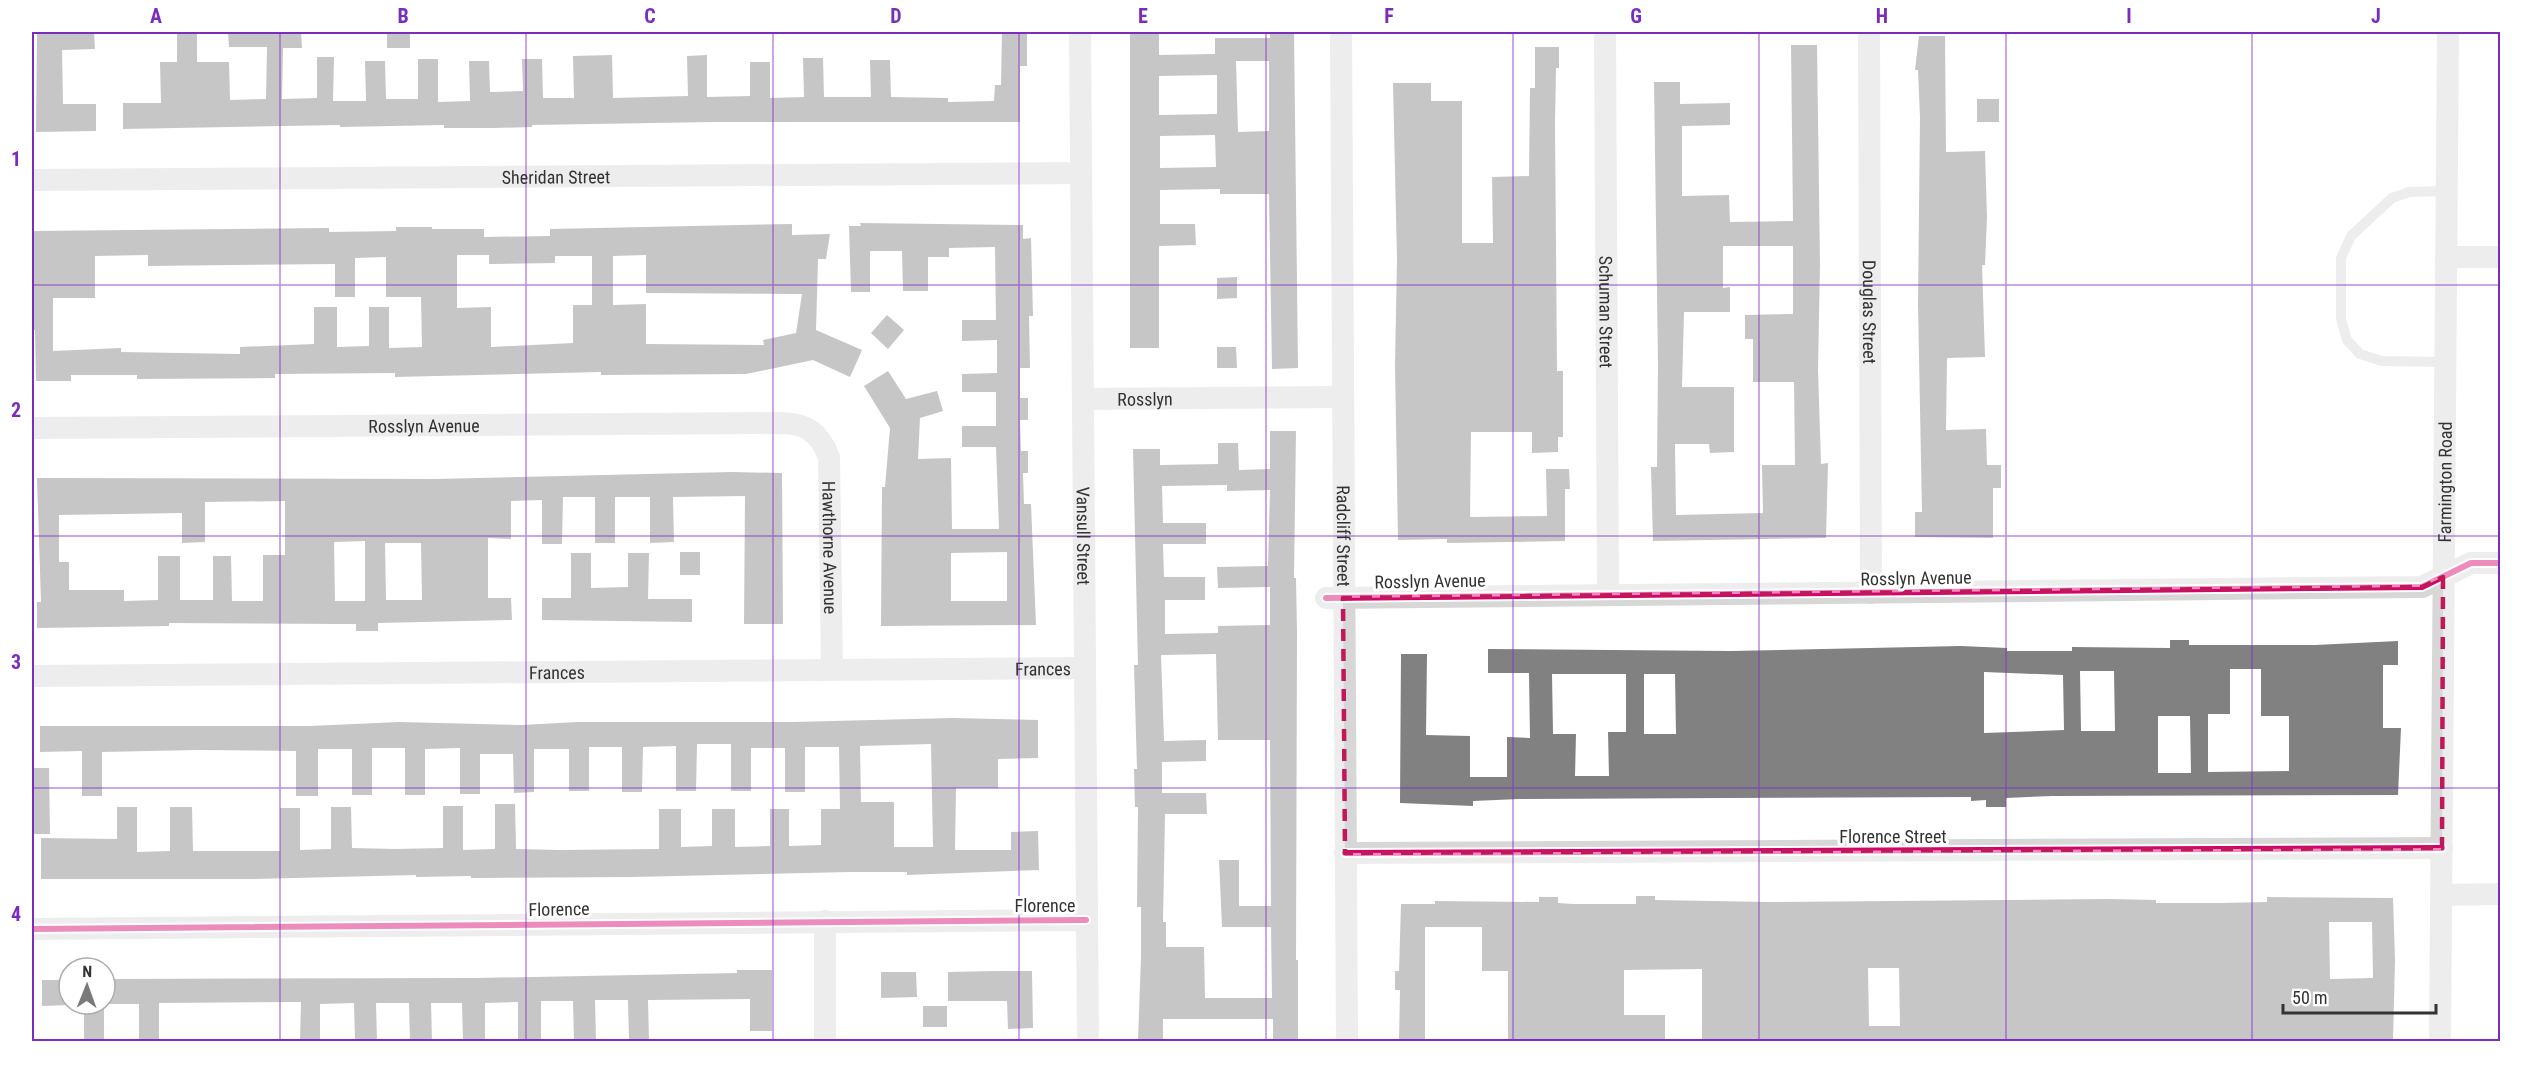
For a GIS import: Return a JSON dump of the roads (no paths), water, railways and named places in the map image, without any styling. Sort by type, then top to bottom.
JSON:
[{"type":"street","name":"Vansull Street","points":[[1080,32],[1088,1041]]},
{"type":"street","name":"Radcliff Street","points":[[1341,32],[1343,397],[1335,598],[1345,853],[1347,1041]]},
{"type":"street","name":"Schuman Street","points":[[1605,32],[1608,593]]},
{"type":"street","name":"Douglas Street","points":[[1869,32],[1870,594]]},
{"type":"street","name":"Farmington Road","points":[[2440,1041],[2448,32]]},
{"type":"street","name":"Sheridan Street","points":[[32,180],[1081,173]]},
{"type":"street","points":[[2446,257],[2500,257]]},
{"type":"street","name":"Rosslyn","points":[[1083,399],[1343,397]]},
{"type":"street","name":"Rosslyn Avenue","points":[[32,428],[796,423],[813,430]]},
{"type":"street","name":"Hawthorne Avenue","points":[[813,430],[829,457],[832,670]]},
{"type":"street","name":"Rosslyn Avenue","points":[[1335,598],[1608,593],[1870,594],[2422,587],[2471,563],[2500,563]]},
{"type":"street","name":"Frances","points":[[32,676],[1084,668]]},
{"type":"street","name":"Florence Street","points":[[1345,853],[2442,848]]},
{"type":"street","points":[[2441,895],[2500,894]]},
{"type":"street","name":"Florence","points":[[32,929],[1086,920]]},
{"type":"street","points":[[825,921],[825,1041]]},
{"type":"lane","points":[[2445,362],[2382,361],[2360,354],[2347,340],[2341,319],[2341,258],[2351,236],[2392,198],[2409,192],[2446,191]]}]
